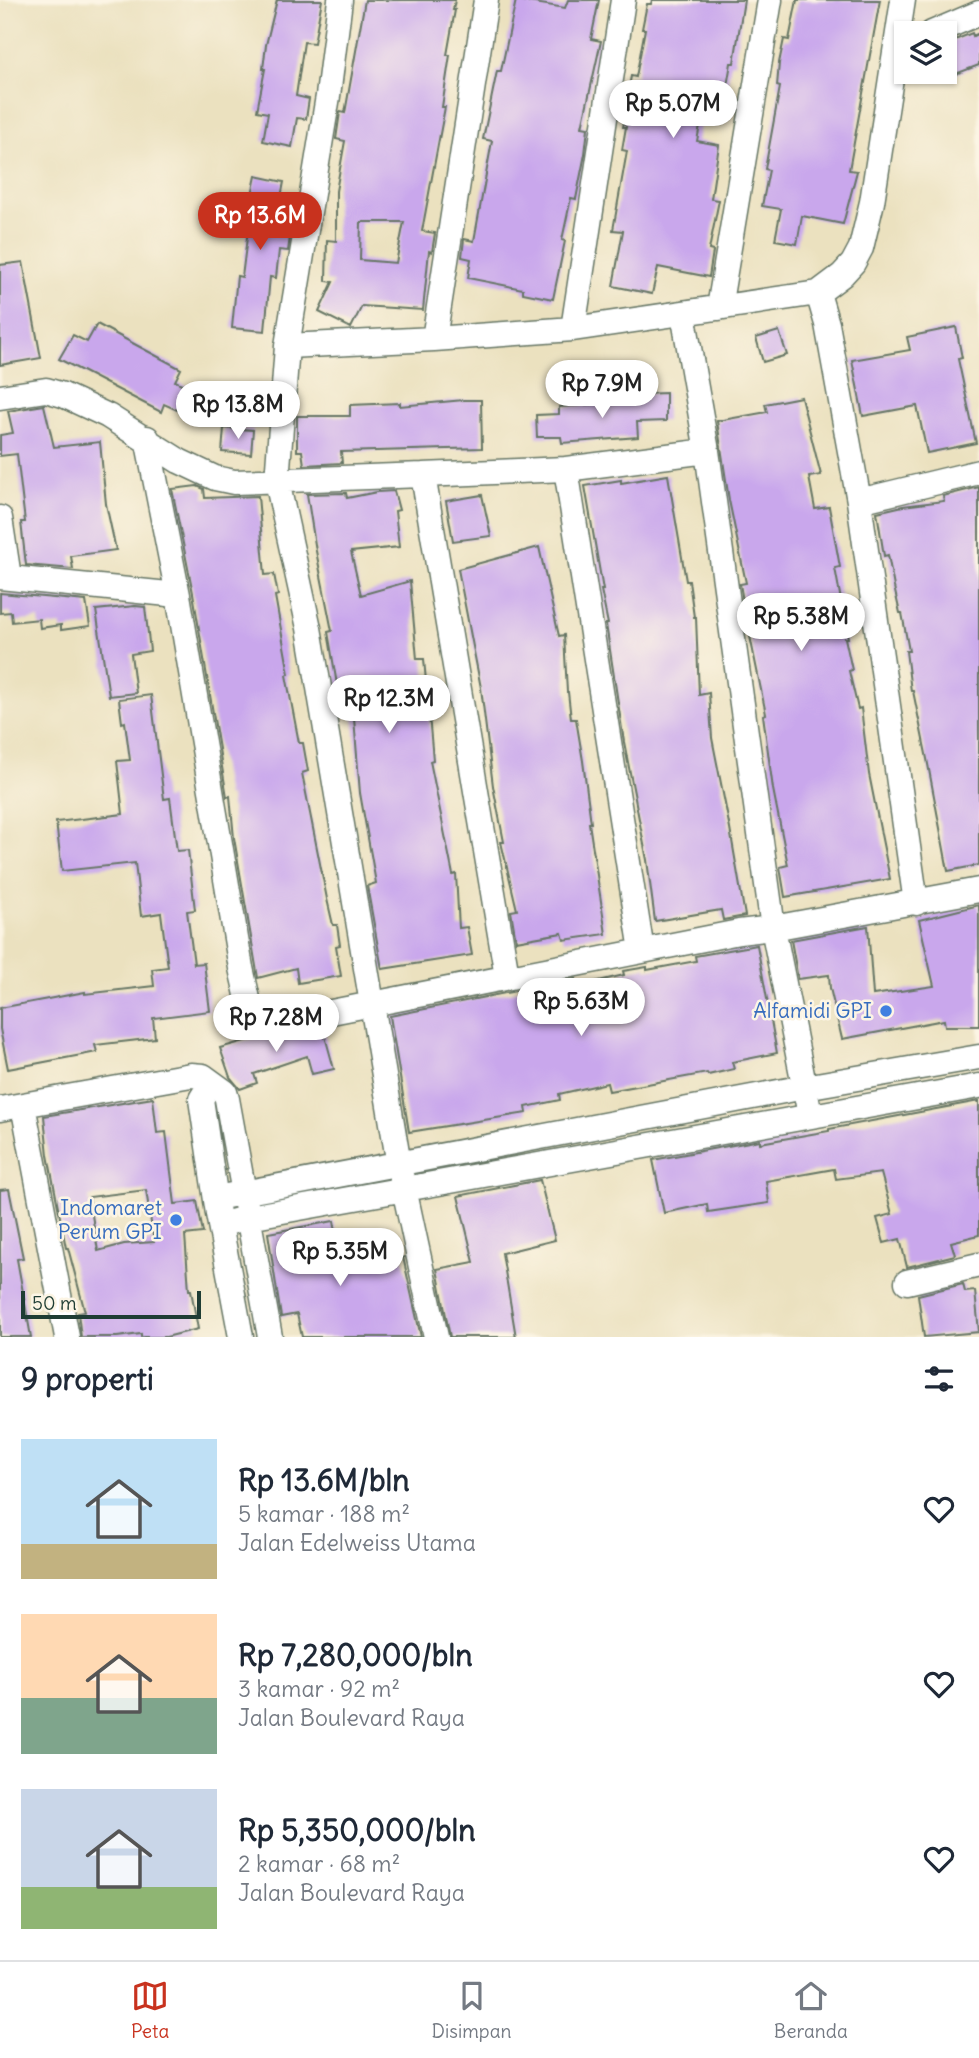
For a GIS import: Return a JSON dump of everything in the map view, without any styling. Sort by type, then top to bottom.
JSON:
[{"type":"street","points":[[340,0],[328,96],[287,345],[277,481],[309,628],[400,1165],[436,1337]]},
{"type":"street","points":[[434,339],[486,0]]},
{"type":"street","points":[[573,329],[623,0]]},
{"type":"street","points":[[719,308],[770,0]]},
{"type":"street","points":[[902,21],[903,0]]},
{"type":"street","points":[[957,22],[979,13]]},
{"type":"street","points":[[287,345],[434,339],[573,329],[818,293],[842,275],[862,248],[894,84]]},
{"type":"street","points":[[818,293],[827,324],[859,500],[916,903]]},
{"type":"street","points":[[683,313],[708,451],[773,929],[810,1115]]},
{"type":"street","points":[[0,397],[46,390],[63,395],[147,438],[179,461],[215,478],[234,482],[566,469],[708,451]]},
{"type":"street","points":[[147,438],[178,595],[250,1008],[261,1017],[311,1016],[374,1005],[507,976],[979,890]]},
{"type":"street","points":[[566,469],[642,951]]},
{"type":"street","points":[[859,500],[979,472]]},
{"type":"street","points":[[423,475],[507,976]]},
{"type":"street","points":[[0,517],[4,577],[178,595]]},
{"type":"street","points":[[216,1198],[805,1087],[979,1057]]},
{"type":"street","points":[[67,1337],[11,1107],[191,1076],[203,1076],[226,1095],[270,1337]]},
{"type":"street","points":[[211,1083],[201,1099],[241,1337]]},
{"type":"street","points":[[220,1224],[979,1086]]},
{"type":"street","points":[[907,1282],[979,1265]]},
{"type":"building","points":[[277,0],[322,0],[314,43],[304,42],[296,96],[309,99],[306,119],[297,118],[292,147],[263,141],[268,113],[257,111],[265,69],[266,45]]},
{"type":"building","points":[[365,0],[455,0],[442,107],[445,107],[422,231],[435,233],[432,252],[429,251],[423,310],[362,306],[351,328],[319,312],[333,282],[326,281],[327,240],[336,241],[336,191],[345,141],[336,139],[340,112],[345,113]],"holes":[[[361,222],[404,222],[396,263],[360,260]]]},
{"type":"building","points":[[516,0],[565,8],[568,0],[599,0],[591,39],[601,41],[582,127],[588,128],[585,154],[576,199],[571,198],[553,299],[523,293],[523,289],[468,278],[471,259],[462,257],[464,239],[474,241],[492,141],[483,139]]},
{"type":"building","points":[[652,0],[744,0],[734,63],[731,63],[725,98],[706,94],[697,141],[719,145],[711,199],[719,200],[709,250],[713,251],[709,277],[658,267],[652,294],[613,286],[623,231],[613,230],[627,151],[622,150],[627,98],[631,76],[636,77],[647,4],[651,4]]},
{"type":"building","points":[[797,0],[880,0],[849,170],[857,171],[843,224],[802,216],[797,244],[775,240],[781,209],[762,206],[769,170],[765,169],[780,87],[777,86],[779,63],[784,39],[789,40]]},
{"type":"building","points":[[979,33],[979,65],[957,73],[957,39]]},
{"type":"building","points":[[256,176],[284,182],[279,207],[287,208],[285,229],[291,230],[288,251],[279,250],[276,278],[270,277],[265,331],[232,328],[237,276],[242,277],[249,222],[233,220],[235,202],[250,204]]},
{"type":"building","points":[[23,262],[41,358],[0,365],[0,265]]},
{"type":"building","points":[[97,324],[181,369],[175,381],[197,391],[186,414],[164,404],[161,412],[59,359],[73,335],[87,342]]},
{"type":"building","points":[[956,327],[962,358],[958,359],[976,443],[927,453],[917,406],[863,416],[852,360],[910,350],[907,337]]},
{"type":"building","points":[[779,331],[787,355],[763,362],[756,338]]},
{"type":"building","points":[[666,393],[666,421],[637,422],[638,437],[562,443],[561,437],[537,437],[536,415],[559,414],[559,407],[641,400],[641,394]]},
{"type":"building","points":[[801,397],[821,475],[809,477],[815,509],[829,507],[840,567],[835,568],[848,638],[845,638],[852,670],[849,671],[858,709],[861,708],[869,774],[890,879],[785,897],[780,867],[788,865],[773,789],[763,715],[766,714],[740,584],[746,583],[729,500],[717,421],[767,412],[765,404]]},
{"type":"building","points":[[481,400],[482,448],[341,452],[342,463],[304,465],[302,451],[297,451],[297,416],[350,416],[350,405],[400,403],[400,406]]},
{"type":"building","points":[[44,405],[54,447],[100,442],[106,504],[116,550],[71,556],[73,569],[26,565],[21,522],[25,522],[17,454],[0,456],[0,435],[13,433],[8,411]]},
{"type":"building","points":[[224,428],[253,430],[251,454],[222,452]]},
{"type":"building","points":[[668,475],[686,581],[689,581],[696,617],[699,695],[709,693],[712,738],[745,916],[723,920],[721,910],[655,921],[647,860],[624,742],[603,590],[585,486]]},
{"type":"building","points":[[197,486],[204,489],[205,498],[258,496],[265,575],[274,574],[278,595],[275,596],[289,674],[286,675],[299,743],[303,743],[308,771],[302,773],[327,899],[333,925],[337,925],[340,945],[336,946],[341,976],[298,983],[296,968],[258,978],[234,838],[230,796],[227,797],[193,593],[172,489]]},
{"type":"building","points":[[979,487],[979,865],[948,871],[911,691],[906,651],[909,651],[902,613],[888,555],[884,556],[877,512],[944,501],[943,496]]},
{"type":"building","points":[[394,491],[399,510],[395,511],[399,547],[351,552],[361,595],[410,581],[417,659],[424,659],[433,760],[430,761],[453,875],[456,874],[459,928],[467,927],[472,955],[382,969],[367,886],[376,883],[360,793],[353,706],[341,708],[328,632],[332,631],[307,494],[346,493],[347,498]]},
{"type":"building","points":[[482,495],[491,536],[453,541],[446,501]]},
{"type":"building","points":[[539,547],[559,636],[564,635],[567,692],[571,719],[576,719],[583,761],[589,823],[606,934],[564,940],[562,933],[516,941],[511,911],[517,910],[501,842],[504,842],[493,786],[481,688],[458,569]]},
{"type":"building","points":[[0,593],[86,601],[90,626],[61,630],[61,625],[40,628],[39,619],[12,622],[11,612],[0,613]]},
{"type":"building","points":[[145,607],[150,651],[131,654],[136,693],[109,696],[96,610]]},
{"type":"building","points":[[151,695],[164,799],[170,798],[177,851],[188,850],[195,910],[187,911],[194,964],[204,963],[210,1011],[153,1018],[155,1038],[95,1045],[97,1052],[8,1069],[0,1029],[0,1008],[85,992],[154,986],[152,969],[168,967],[161,913],[141,916],[135,863],[62,871],[56,822],[123,814],[117,761],[130,760],[119,699]]},
{"type":"building","points":[[979,905],[979,1026],[945,1026],[944,1020],[842,1039],[829,975],[798,979],[791,940],[868,926],[873,995],[934,986],[919,920]]},
{"type":"building","points":[[757,945],[777,1053],[732,1062],[734,1069],[708,1075],[707,1073],[609,1091],[607,1083],[559,1094],[560,1100],[526,1107],[527,1113],[409,1132],[390,1016],[576,979],[578,986],[624,975],[623,971],[647,967],[647,970],[696,961],[695,956]]},
{"type":"building","points":[[323,1029],[334,1069],[312,1074],[307,1056],[254,1074],[257,1083],[240,1089],[230,1077],[220,1048],[276,1032]]},
{"type":"building","points":[[153,1098],[157,1133],[166,1132],[175,1204],[197,1201],[203,1233],[185,1235],[189,1290],[198,1329],[166,1337],[141,1337],[141,1334],[81,1337],[78,1313],[85,1312],[66,1248],[48,1155],[44,1116]],"holes":[[[146,1190],[154,1242],[124,1244],[98,1251],[89,1197]]]},
{"type":"building","points":[[979,1101],[979,1235],[951,1242],[955,1255],[907,1267],[900,1239],[884,1243],[877,1218],[892,1214],[881,1173],[836,1179],[834,1169],[766,1181],[769,1203],[708,1212],[707,1204],[664,1213],[653,1160],[760,1140],[760,1143],[829,1131]]},
{"type":"building","points":[[540,1180],[555,1240],[502,1253],[516,1337],[450,1337],[437,1269],[474,1262],[458,1196]]},
{"type":"building","points":[[9,1189],[23,1258],[17,1259],[31,1337],[0,1337],[0,1190]]},
{"type":"building","points":[[334,1221],[342,1266],[403,1257],[421,1337],[302,1337],[297,1314],[281,1317],[268,1233]]},
{"type":"building","points":[[963,1284],[965,1292],[975,1291],[979,1332],[924,1337],[918,1295]]},
{"type":"place","name":"Alfamidi GPI","points":[[886,1011]]},
{"type":"place","name":"Indomaret Perum GPI","points":[[176,1220]]}]
